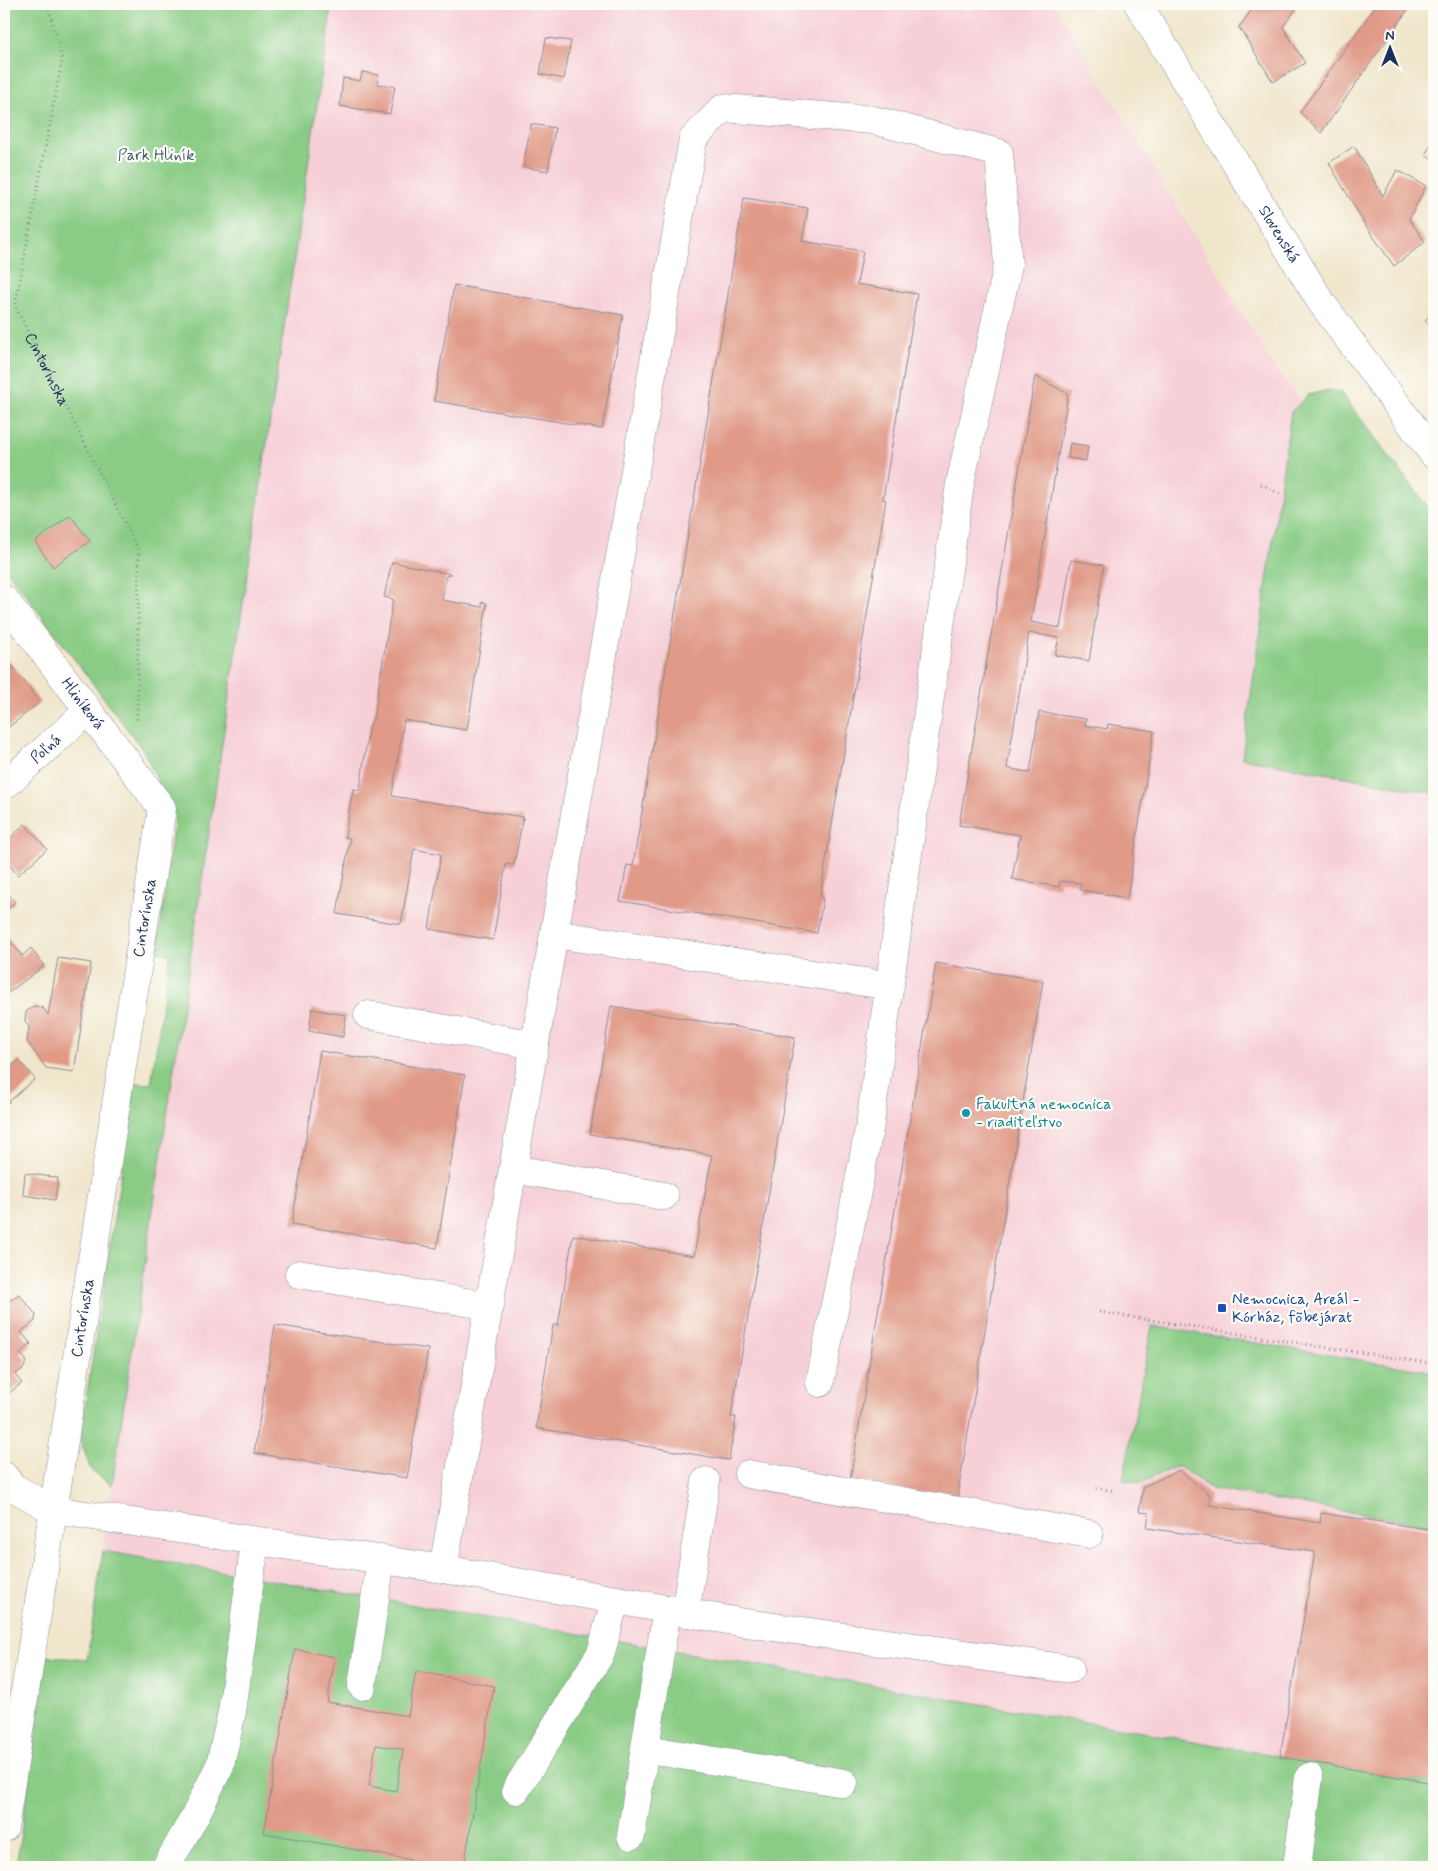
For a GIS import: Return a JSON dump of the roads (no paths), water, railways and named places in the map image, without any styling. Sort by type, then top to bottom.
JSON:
[{"type":"street","name":"Slovenská","points":[[1138,4],[1321,302],[1434,455]]},
{"type":"street","points":[[443,1569],[692,139],[723,108],[873,120],[999,153],[1008,266],[960,484],[870,1124],[820,1383]]},
{"type":"street","name":"Hliníková","points":[[4,599],[162,808]]},
{"type":"street","name":"Poľná","points":[[4,786],[88,711]]},
{"type":"street","name":"Cintorínska","points":[[4,1828],[162,808]]},
{"type":"street","points":[[555,934],[890,986]]},
{"type":"street","points":[[368,1015],[535,1045]]},
{"type":"street","points":[[514,1169],[664,1196]]},
{"type":"street","points":[[299,1274],[490,1306]]},
{"type":"street","points":[[748,1474],[1089,1534]]},
{"type":"street","points":[[4,1476],[12,1487],[53,1510],[443,1569],[739,1622],[1070,1668]]},
{"type":"street","points":[[631,1836],[645,1749],[706,1481]]},
{"type":"street","points":[[166,1867],[195,1816],[220,1765],[232,1712],[255,1541]]},
{"type":"street","points":[[362,1686],[381,1559]]},
{"type":"street","points":[[516,1790],[601,1653],[615,1600]]},
{"type":"street","points":[[645,1749],[844,1783]]},
{"type":"street","points":[[1297,1867],[1309,1777]]},
{"type":"place","name":"Fakultná nemocnica - riaditeľstvo","points":[[966,1113]]},
{"type":"place","name":"Nemocnica, Areál - Kórház, fõbejárat","points":[[1222,1308]]},
{"type":"park label","name":"Park Hliník","points":[[156,155]]}]
